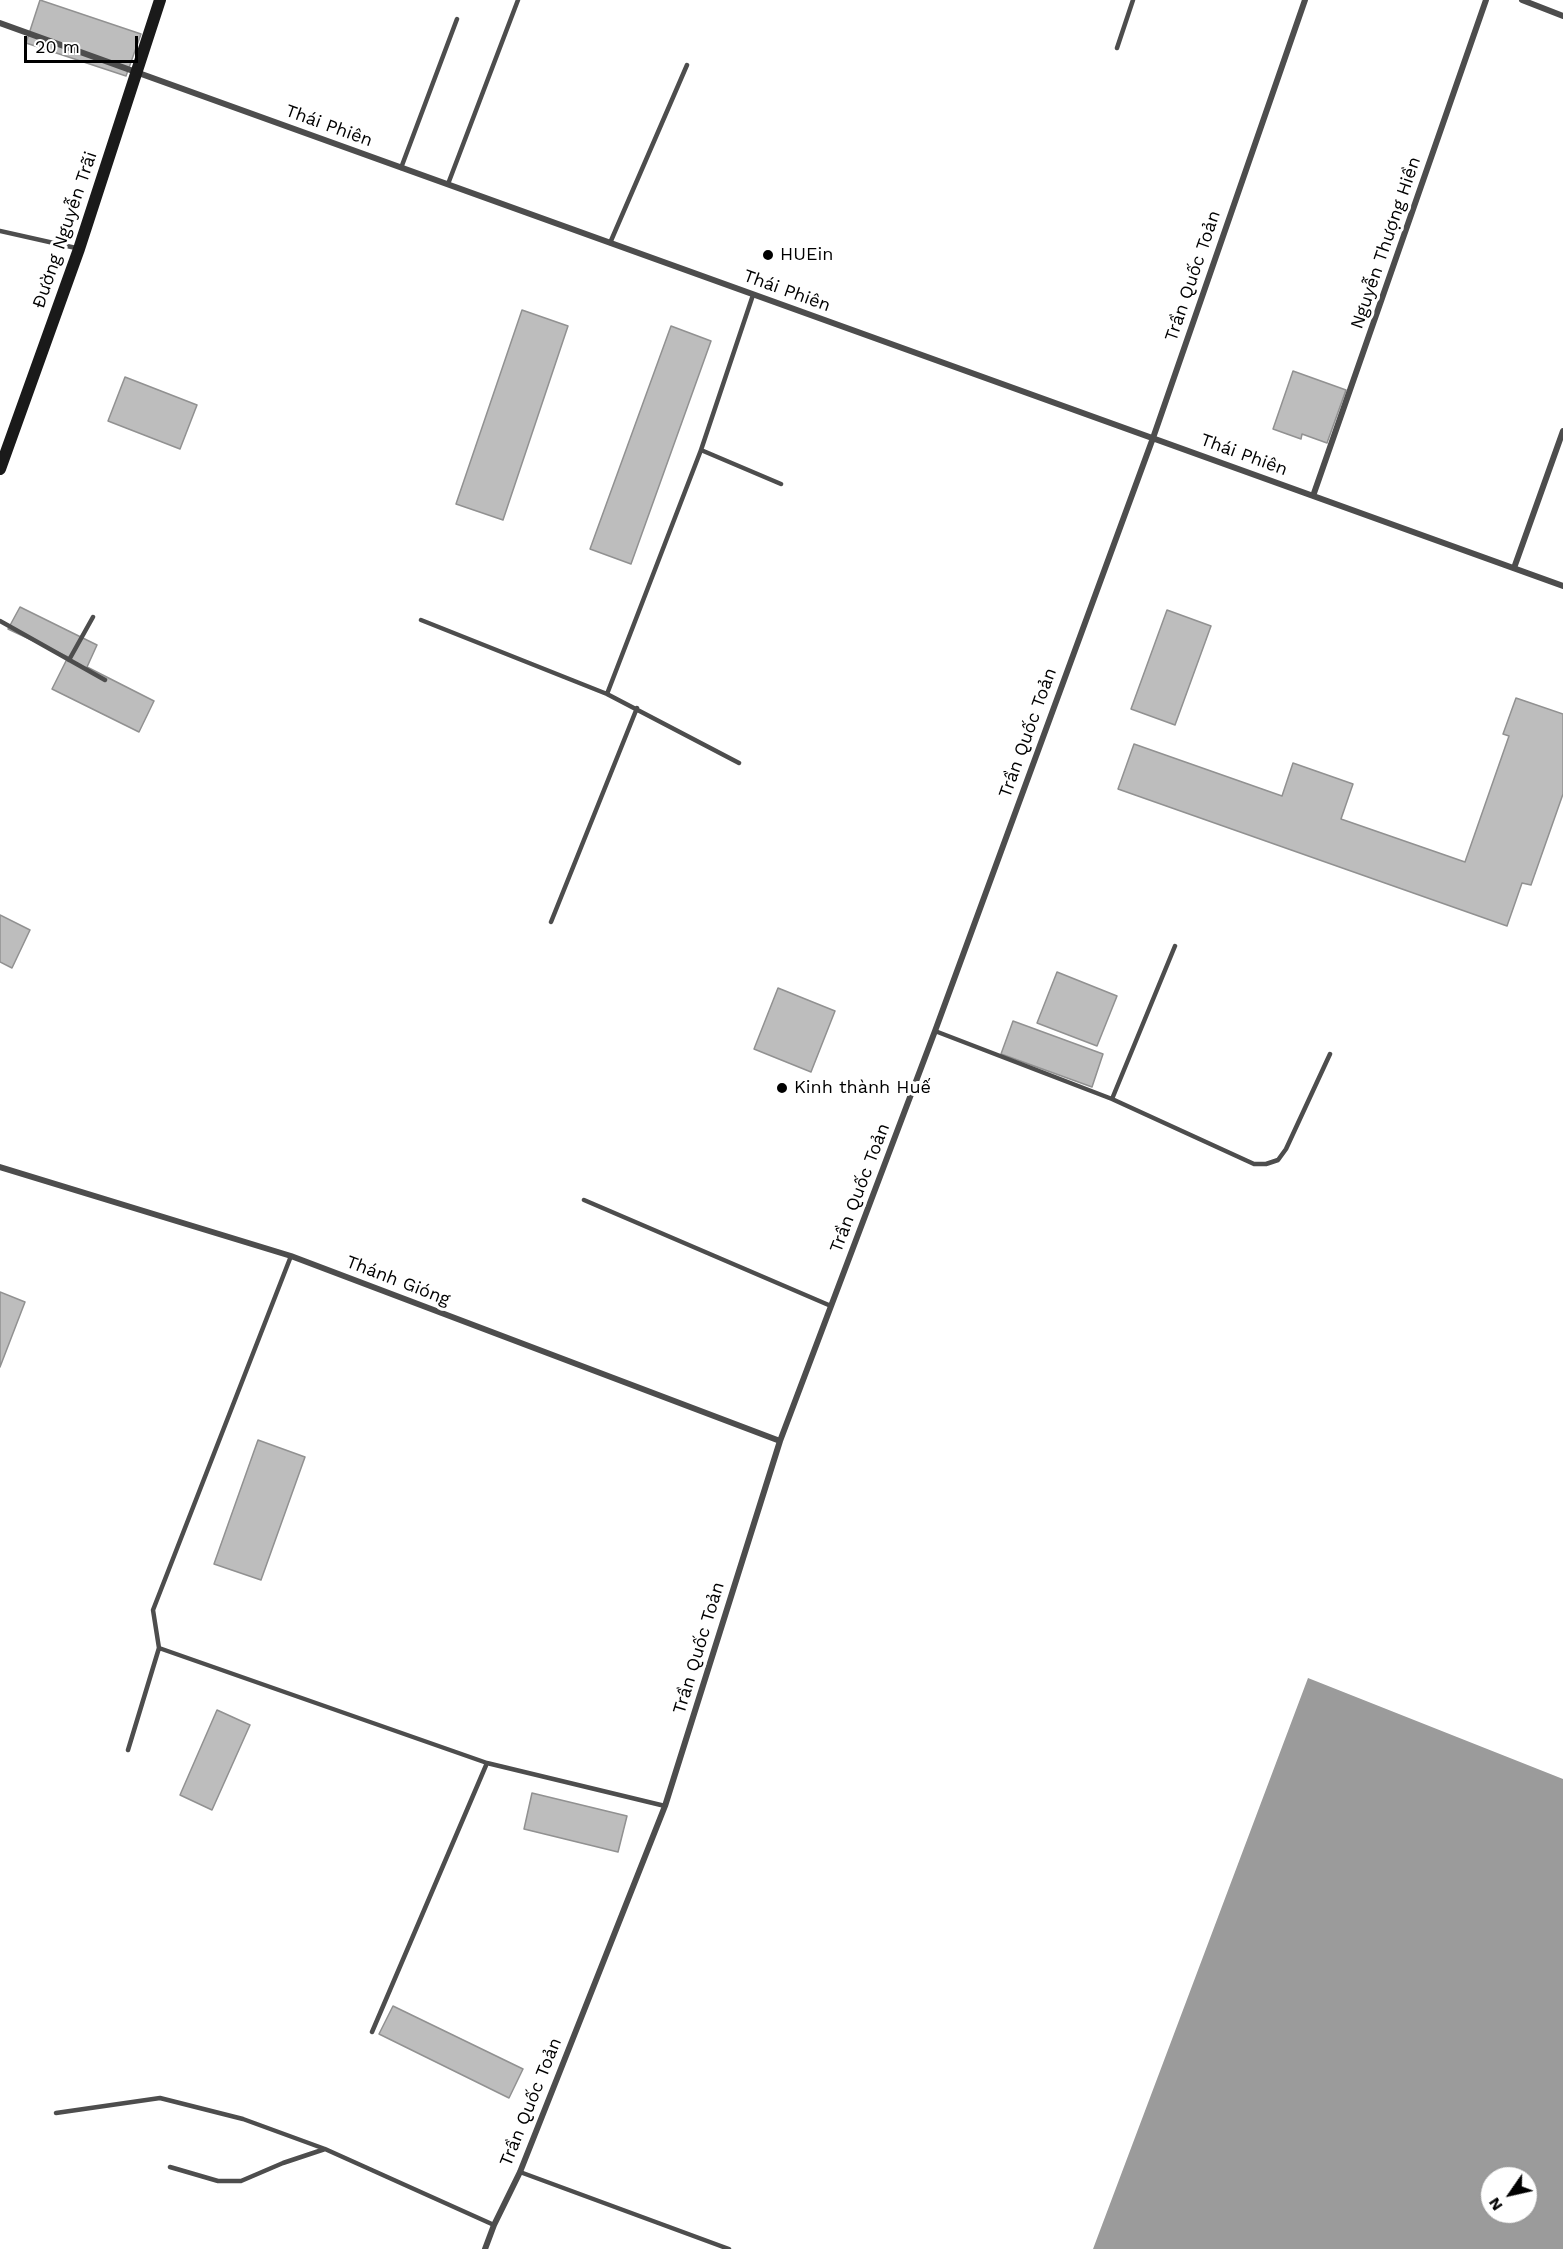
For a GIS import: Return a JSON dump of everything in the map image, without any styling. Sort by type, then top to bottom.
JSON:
[{"type":"main road","name":"Đường Nguyễn Trãi","points":[[0,469],[79,249],[160,0]]},
{"type":"street","name":"Trần Quốc Toản","points":[[485,2249],[520,2172],[665,1806],[780,1442],[935,1031],[1153,438],[1305,0]]},
{"type":"street","name":"Nguyễn Thượng Hiền","points":[[1313,496],[1486,0]]},
{"type":"street","points":[[1522,0],[1563,16]]},
{"type":"street","name":"Thái Phiên","points":[[0,23],[1563,586]]},
{"type":"street","points":[[1514,568],[1563,431]]},
{"type":"street","name":"Thánh Gióng","points":[[0,1167],[291,1256],[780,1442]]},
{"type":"lane","points":[[448,184],[518,0]]},
{"type":"lane","points":[[1117,48],[1133,0]]},
{"type":"lane","points":[[401,168],[457,19]]},
{"type":"lane","points":[[610,243],[687,65]]},
{"type":"lane","points":[[0,231],[79,249]]},
{"type":"lane","points":[[607,694],[701,450],[753,295]]},
{"type":"lane","points":[[701,450],[781,484]]},
{"type":"lane","points":[[69,660],[93,617]]},
{"type":"lane","points":[[422,620],[607,694],[739,763]]},
{"type":"lane","points":[[0,621],[105,680]]},
{"type":"lane","points":[[551,922],[637,708]]},
{"type":"lane","points":[[1112,1100],[1175,946]]},
{"type":"lane","points":[[935,1031],[1112,1100],[1254,1164],[1266,1164],[1278,1160],[1286,1149],[1330,1054]]},
{"type":"lane","points":[[584,1200],[831,1306]]},
{"type":"lane","points":[[128,1750],[159,1648],[153,1610],[291,1256]]},
{"type":"lane","points":[[159,1648],[487,1763],[665,1806]]},
{"type":"lane","points":[[372,2032],[487,1763]]},
{"type":"lane","points":[[56,2113],[160,2098],[243,2119],[326,2149],[494,2225]]},
{"type":"lane","points":[[170,2167],[218,2181],[241,2181],[283,2163],[326,2149]]},
{"type":"lane","points":[[520,2172],[729,2249]]},
{"type":"shaded area","points":[[1308,1678],[1563,1779],[1563,2249],[1093,2249]]},
{"type":"building","points":[[40,0],[141,34],[126,76],[26,43]]},
{"type":"building","points":[[522,310],[568,326],[503,520],[456,504]]},
{"type":"building","points":[[671,326],[711,341],[631,564],[590,549]]},
{"type":"building","points":[[1293,371],[1346,390],[1327,443],[1302,434],[1301,439],[1273,429]]},
{"type":"building","points":[[125,377],[197,405],[180,449],[108,421]]},
{"type":"building","points":[[20,607],[97,645],[87,667],[154,701],[139,732],[52,689],[68,657],[8,629]]},
{"type":"building","points":[[1167,610],[1211,626],[1175,725],[1131,709]]},
{"type":"building","points":[[1516,698],[1563,714],[1563,794],[1531,885],[1522,883],[1507,926],[1118,789],[1134,744],[1282,796],[1293,763],[1353,784],[1341,819],[1465,862],[1509,736],[1503,734]]},
{"type":"building","points":[[0,915],[30,930],[12,968],[0,962]]},
{"type":"building","points":[[1057,972],[1117,996],[1097,1046],[1037,1023]]},
{"type":"building","points":[[778,988],[835,1011],[811,1072],[754,1049]]},
{"type":"building","points":[[1013,1021],[1103,1054],[1092,1087],[1001,1054]]},
{"type":"building","points":[[0,1292],[25,1302],[0,1367]]},
{"type":"building","points":[[258,1440],[305,1457],[261,1580],[214,1564]]},
{"type":"building","points":[[217,1710],[250,1725],[212,1810],[180,1795]]},
{"type":"building","points":[[532,1793],[627,1816],[618,1852],[524,1829]]},
{"type":"building","points":[[393,2006],[523,2069],[509,2098],[379,2034]]},
{"type":"place","name":"HUEin","points":[[768,255]]},
{"type":"place","name":"Kinh thành Huế","points":[[782,1088]]}]
